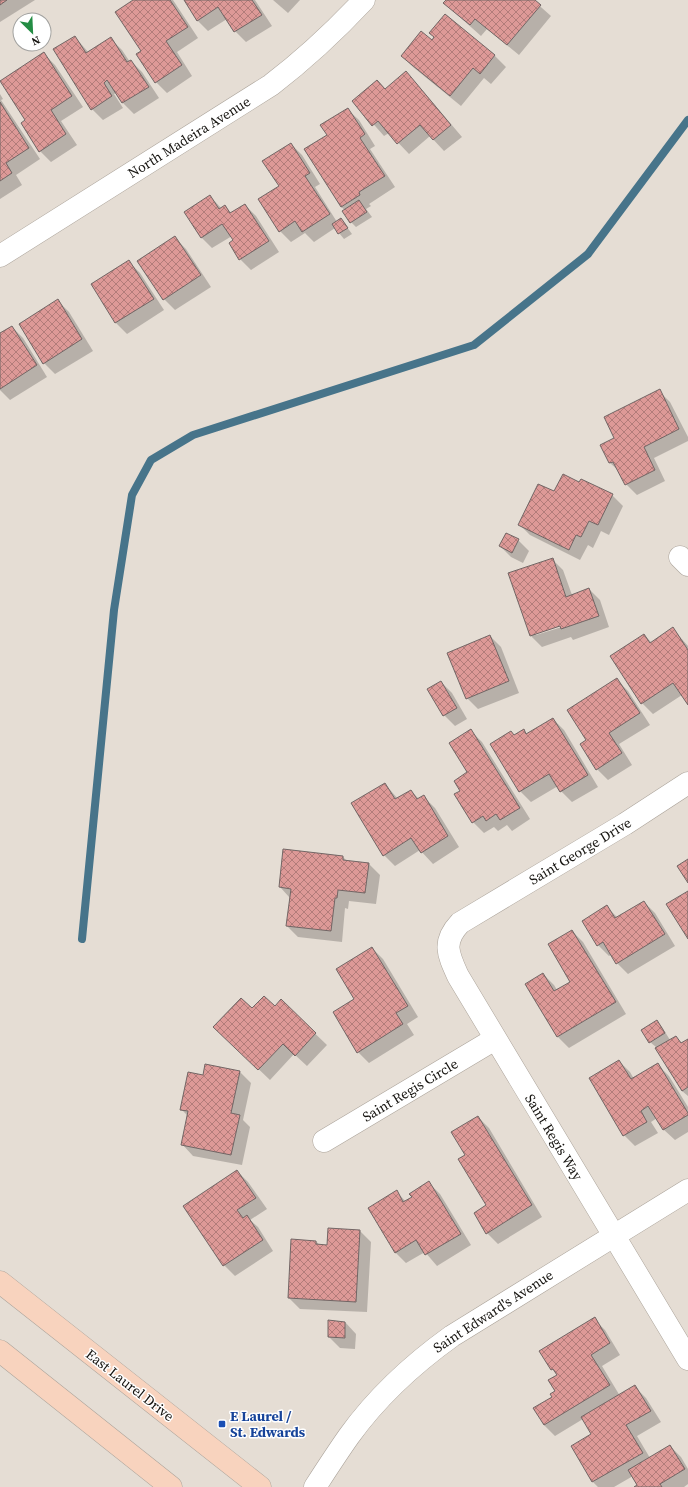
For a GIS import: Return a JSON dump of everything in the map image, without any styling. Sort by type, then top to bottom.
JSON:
[{"type":"main road","name":"East Laurel Drive","points":[[0,1282],[260,1487]]},
{"type":"main road","points":[[0,1351],[171,1487]]},
{"type":"street","name":"North Madeira Avenue","points":[[0,256],[271,84],[296,66],[318,47],[364,0]]},
{"type":"street","name":"Saint George Drive","points":[[471,916],[625,824],[688,783]]},
{"type":"street","name":"Saint Regis Way","points":[[471,916],[460,923],[452,932],[448,950],[451,962],[495,1039],[688,1359]]},
{"type":"street","name":"Saint Regis Circle","points":[[324,1141],[495,1039]]},
{"type":"street","name":"Saint Edward's Avenue","points":[[315,1487],[349,1435],[385,1394],[424,1356],[452,1336],[688,1190]]},
{"type":"building","points":[[0,0],[7,0],[0,5]]},
{"type":"building","points":[[133,0],[170,0],[188,27],[166,41],[182,65],[155,83],[136,54],[141,51],[115,12]]},
{"type":"building","points":[[184,0],[252,0],[262,15],[234,32],[218,7],[197,21]]},
{"type":"building","points":[[446,0],[535,0],[541,5],[507,45],[475,19],[470,25],[443,3]]},
{"type":"building","points":[[445,14],[495,55],[480,74],[473,68],[450,96],[401,56],[421,31],[432,40],[434,37],[429,33]]},
{"type":"building","points":[[75,36],[86,53],[111,37],[127,62],[131,60],[149,87],[122,103],[107,80],[104,83],[112,96],[91,110],[53,49]]},
{"type":"building","points":[[44,52],[72,96],[51,110],[66,134],[39,152],[21,123],[25,120],[0,81]]},
{"type":"building","points":[[406,71],[451,125],[433,140],[420,125],[397,144],[378,121],[372,126],[352,101],[377,80],[385,89]]},
{"type":"building","points":[[0,102],[29,148],[6,163],[12,173],[0,181]]},
{"type":"building","points":[[348,108],[365,134],[360,138],[385,176],[359,192],[360,195],[341,207],[304,149],[327,135],[320,125]]},
{"type":"building","points":[[291,143],[310,173],[305,176],[330,214],[302,232],[295,221],[279,232],[258,199],[279,186],[262,161]]},
{"type":"building","points":[[210,195],[219,209],[225,205],[230,213],[245,204],[269,241],[239,260],[229,243],[233,240],[222,224],[201,238],[184,212]]},
{"type":"building","points":[[359,200],[367,212],[350,223],[342,211]]},
{"type":"building","points":[[341,218],[348,228],[338,234],[332,224]]},
{"type":"building","points":[[175,236],[201,275],[163,300],[137,261]]},
{"type":"building","points":[[129,260],[154,299],[115,323],[91,284]]},
{"type":"building","points":[[58,299],[82,339],[43,364],[19,324]]},
{"type":"building","points":[[12,326],[37,365],[0,389],[0,333]]},
{"type":"building","points":[[660,389],[679,429],[644,447],[655,470],[625,485],[613,462],[609,463],[600,445],[614,438],[604,417]]},
{"type":"building","points":[[563,474],[579,482],[581,479],[613,494],[598,525],[589,521],[581,537],[576,535],[569,550],[518,525],[538,484],[554,491]]},
{"type":"building","points":[[506,533],[519,539],[512,553],[499,546]]},
{"type":"building","points":[[553,558],[566,597],[589,588],[599,616],[561,629],[560,626],[530,636],[508,573]]},
{"type":"building","points":[[673,627],[688,650],[688,705],[673,683],[641,704],[610,656],[644,634],[650,643]]},
{"type":"building","points":[[490,635],[509,681],[466,699],[447,653]]},
{"type":"building","points":[[617,678],[640,713],[609,733],[622,753],[596,770],[580,744],[586,740],[567,710]]},
{"type":"building","points":[[441,681],[457,708],[443,716],[427,689]]},
{"type":"building","points":[[553,718],[588,775],[560,792],[549,774],[519,792],[490,744],[511,731],[514,735],[524,729],[526,734]]},
{"type":"building","points":[[471,729],[520,808],[500,820],[496,814],[486,821],[483,816],[472,823],[454,794],[460,791],[454,781],[467,772],[449,743]]},
{"type":"building","points":[[385,783],[395,799],[411,790],[417,799],[424,795],[448,836],[421,853],[411,838],[383,856],[351,803]]},
{"type":"building","points":[[283,849],[343,856],[343,860],[369,863],[365,893],[338,890],[337,898],[335,898],[331,931],[286,926],[291,889],[279,887]]},
{"type":"building","points":[[688,859],[688,883],[677,866]]},
{"type":"building","points":[[688,891],[688,939],[666,904]]},
{"type":"building","points":[[644,901],[665,934],[616,964],[603,942],[597,946],[582,921],[607,905],[615,918]]},
{"type":"building","points":[[572,930],[616,1002],[557,1037],[525,984],[543,973],[554,991],[570,982],[548,944]]},
{"type":"building","points":[[372,947],[408,1006],[396,1013],[403,1024],[357,1053],[333,1012],[354,999],[336,969]]},
{"type":"building","points":[[264,996],[275,1006],[281,999],[316,1033],[295,1056],[283,1044],[258,1070],[213,1027],[241,998],[252,1008]]},
{"type":"building","points":[[657,1020],[665,1033],[649,1043],[641,1030]]},
{"type":"building","points":[[676,1036],[681,1043],[688,1039],[688,1087],[682,1091],[655,1048]]},
{"type":"building","points":[[619,1060],[631,1079],[658,1063],[688,1115],[663,1130],[648,1106],[641,1111],[647,1122],[623,1136],[589,1078]]},
{"type":"building","points":[[205,1064],[240,1071],[231,1113],[240,1115],[231,1155],[181,1145],[188,1111],[180,1110],[188,1072],[203,1075]]},
{"type":"building","points":[[478,1116],[532,1205],[486,1234],[474,1213],[486,1205],[458,1159],[465,1155],[451,1132]]},
{"type":"building","points":[[237,1170],[256,1198],[237,1210],[243,1218],[247,1215],[263,1240],[223,1266],[183,1206]]},
{"type":"building","points":[[429,1181],[461,1234],[425,1255],[416,1240],[395,1253],[368,1208],[397,1190],[403,1202],[412,1197],[409,1194]]},
{"type":"building","points":[[328,1228],[360,1230],[356,1302],[288,1298],[291,1239],[316,1241],[316,1244],[327,1245]]},
{"type":"building","points":[[595,1317],[610,1343],[591,1355],[610,1385],[544,1425],[533,1408],[552,1397],[550,1394],[555,1391],[548,1380],[557,1375],[553,1369],[551,1370],[539,1351]]},
{"type":"building","points":[[328,1320],[345,1322],[345,1338],[328,1337]]},
{"type":"building","points":[[635,1385],[651,1411],[626,1425],[643,1453],[592,1482],[571,1446],[591,1434],[581,1417]]},
{"type":"building","points":[[670,1445],[685,1469],[660,1484],[662,1487],[634,1487],[637,1485],[628,1470]]},
{"type":"waterway","points":[[82,939],[114,610],[132,495],[151,460],[193,435],[474,345],[588,254],[688,120]]},
{"type":"place","name":"E Laurel / St. Edwards","points":[[222,1424]]}]
